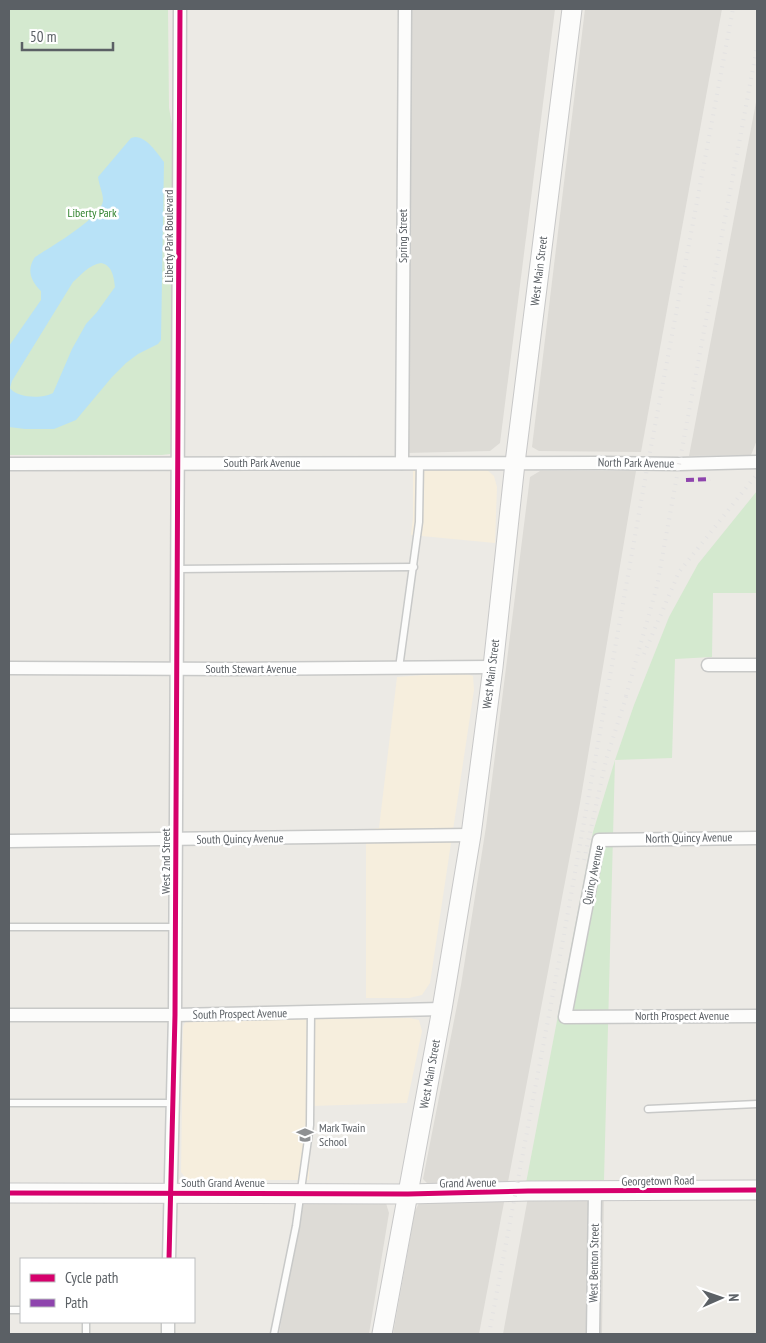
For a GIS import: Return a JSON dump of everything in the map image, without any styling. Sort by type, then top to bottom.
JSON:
[{"type":"main road","name":"West Main Street","points":[[382,1334],[442,1008],[471,836],[493,667],[515,463],[572,9]]},
{"type":"main road","name":"Georgetown Road","points":[[528,1191],[757,1190]]},
{"type":"main road","name":"Grand Avenue","points":[[408,1194],[528,1191]]},
{"type":"main road","name":"South Grand Avenue","points":[[9,1192],[408,1194]]},
{"type":"street","name":"Liberty Park Boulevard","points":[[177,464],[180,9]]},
{"type":"street","name":"Spring Street","points":[[402,463],[405,9]]},
{"type":"street","name":"North Park Avenue","points":[[515,463],[688,464],[757,462]]},
{"type":"street","name":"South Park Avenue","points":[[9,464],[515,463]]},
{"type":"street","name":"West 2nd Street","points":[[169,1258],[175,1015],[177,464]]},
{"type":"street","points":[[708,665],[757,665]]},
{"type":"street","name":"South Stewart Avenue","points":[[9,668],[493,667]]},
{"type":"street","name":"South Quincy Avenue","points":[[9,841],[471,836]]},
{"type":"street","name":"North Quincy Avenue","points":[[620,839],[757,838]]},
{"type":"street","name":"Quincy Avenue","points":[[580,936],[598,840],[620,839]]},
{"type":"street","name":"North Prospect Avenue","points":[[580,936],[565,1017],[757,1016]]},
{"type":"street","name":"South Prospect Avenue","points":[[9,1015],[175,1015],[442,1008]]},
{"type":"street","name":"West Benton Street","points":[[593,1334],[595,1192]]},
{"type":"lane","points":[[399,668],[419,522],[420,463]]},
{"type":"lane","points":[[176,569],[414,567]]},
{"type":"lane","points":[[9,927],[175,927]]},
{"type":"lane","points":[[274,1334],[296,1226],[310,1125],[311,1012]]},
{"type":"lane","points":[[9,1103],[173,1103]]},
{"type":"lane","points":[[648,1109],[757,1104]]},
{"type":"shaded area","points":[[408,9],[555,9],[500,443],[490,451],[406,453]]},
{"type":"shaded area","points":[[585,9],[722,9],[641,452],[539,451],[532,447]]},
{"type":"shaded area","points":[[757,97],[757,440],[751,455],[689,456]]},
{"type":"shaded area","points":[[486,469],[494,476],[497,487],[495,543],[411,535],[413,470]]},
{"type":"shaded area","points":[[540,471],[636,471],[580,803],[508,1182],[428,1184],[423,1179],[461,985],[486,827],[530,477]]},
{"type":"shaded area","points":[[461,672],[473,676],[474,690],[430,983],[422,995],[409,998],[366,998],[366,830],[379,828],[397,677]]},
{"type":"shaded area","points":[[410,1018],[419,1020],[422,1031],[407,1103],[311,1106],[309,1180],[187,1180],[181,1172],[183,1027],[186,1020]]},
{"type":"shaded area","points":[[604,1191],[602,1334],[503,1334],[528,1197]]},
{"type":"shaded area","points":[[505,1197],[479,1334],[393,1334],[415,1211],[419,1203]]},
{"type":"shaded area","points":[[303,1200],[385,1200],[389,1213],[369,1334],[279,1334]]},
{"type":"green space","name":"Liberty Park","points":[[9,9],[168,9],[169,108],[175,141],[173,446],[170,454],[9,455]]},
{"type":"green space","points":[[757,491],[757,593],[713,593],[712,657],[675,659],[672,758],[615,760],[634,705],[669,617],[698,564]]},
{"type":"green space","points":[[615,760],[604,1180],[526,1183],[593,832]]},
{"type":"water","points":[[135,137],[144,140],[164,162],[161,340],[158,344],[138,354],[126,363],[76,420],[54,429],[9,427],[9,346],[41,300],[41,291],[32,279],[30,271],[32,262],[35,257],[85,223],[101,207],[103,197],[98,177],[131,138]],"holes":[[[101,263],[105,264],[112,272],[115,287],[86,324],[72,349],[53,393],[43,396],[24,396],[13,391],[10,388],[12,381],[73,282],[93,266]]]},
{"type":"railway","points":[[489,1334],[733,9]]},
{"type":"railway","points":[[626,696],[657,586],[757,47]]},
{"type":"railway","points":[[644,654],[679,572],[757,474]]},
{"type":"railway","points":[[584,860],[606,760],[628,691]]},
{"type":"marked path","points":[[686,480],[710,479]]},
{"type":"cycle path","points":[[169,1258],[175,1015],[180,9]]},
{"type":"cycle path","points":[[9,1193],[408,1194],[528,1191],[757,1190]]},
{"type":"place","name":"Mark Twain School","points":[[305,1135]]}]
